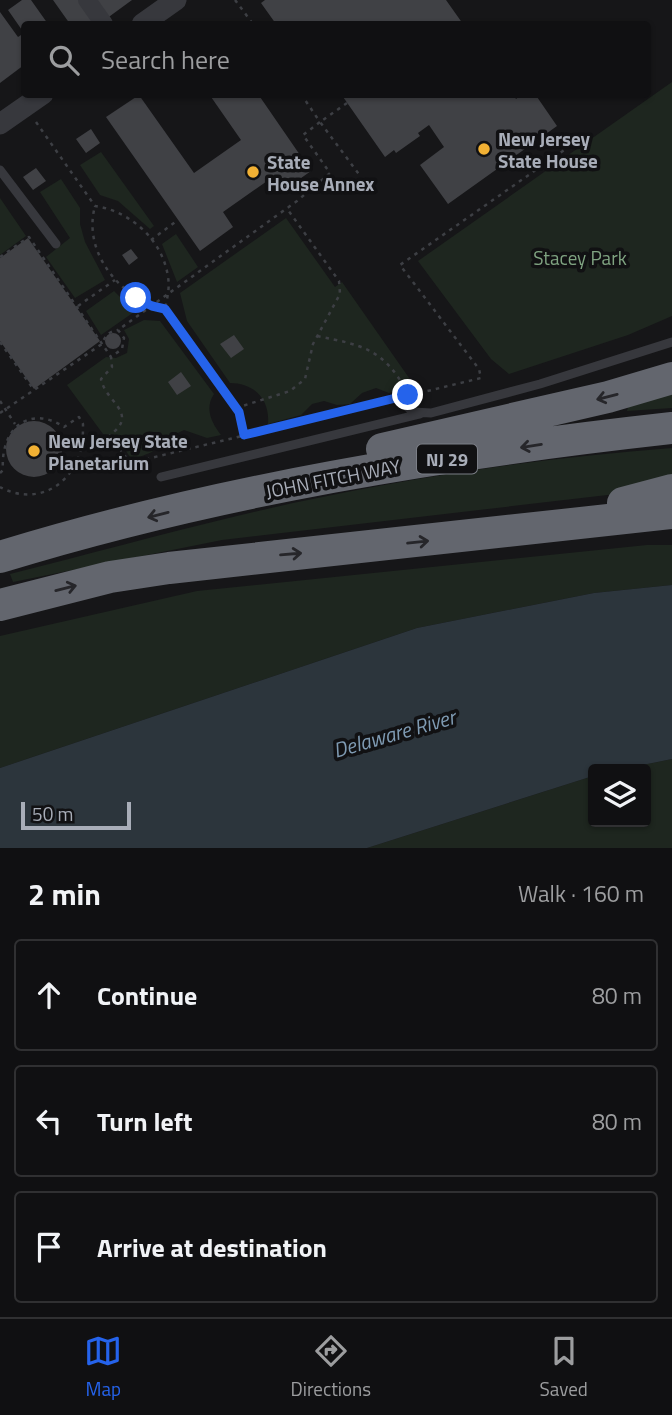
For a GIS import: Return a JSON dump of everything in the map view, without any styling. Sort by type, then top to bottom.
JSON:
[{"type":"highway","points":[[224,500],[377,450],[608,397],[672,378]]},
{"type":"highway","name":"JOHN FITCH WAY","points":[[0,557],[84,533],[224,500],[379,468],[579,438],[672,428]]},
{"type":"highway","points":[[478,535],[600,509],[672,490]]},
{"type":"highway","points":[[0,605],[110,577],[169,568],[672,513]]},
{"type":"highway","points":[[584,522],[672,527]]},
{"type":"street","points":[[87,0],[102,21]]},
{"type":"street","points":[[146,21],[176,0]]},
{"type":"street","points":[[0,124],[37,98]]},
{"type":"lane","points":[[0,170],[56,244]]},
{"type":"lane","points":[[161,477],[421,414],[431,414],[540,384],[672,342]]},
{"type":"lane","points":[[399,401],[421,414]]},
{"type":"path","points":[[235,0],[251,21]]},
{"type":"path","points":[[303,98],[360,177]]},
{"type":"path","points":[[0,413],[102,344],[104,337],[168,295],[330,173],[303,135],[346,103]]},
{"type":"path","points":[[36,122],[95,206],[107,208],[131,219],[151,240],[168,277],[165,309]]},
{"type":"path","points":[[317,336],[351,343],[377,354],[395,372],[408,395],[481,378],[479,369],[400,265],[583,137]]},
{"type":"path","points":[[95,206],[92,219],[94,243],[115,280],[124,289],[152,306],[165,309],[236,408],[244,435]]},
{"type":"path","points":[[236,408],[278,396],[299,386],[308,373],[313,344],[340,294],[339,281],[287,208]]},
{"type":"path","points":[[151,240],[178,220]]},
{"type":"path","points":[[0,257],[29,237],[111,356],[113,364],[103,375],[101,383],[117,406],[123,421],[110,435],[130,463],[399,401]]},
{"type":"path","points":[[78,306],[115,280]]},
{"type":"path","points":[[111,356],[122,349],[124,338],[118,330]]},
{"type":"path","points":[[0,342],[34,390]]},
{"type":"path","points":[[0,401],[15,424]]},
{"type":"path","points":[[0,472],[3,470],[0,455],[4,440],[15,424],[26,419],[45,418],[64,427],[79,417],[83,424],[78,459],[57,487],[25,496],[0,487]]},
{"type":"green space","name":"Stacey Park","points":[[672,82],[672,316],[628,335],[509,374],[491,359],[418,261]]},
{"type":"green space","points":[[101,152],[154,226],[150,229],[118,201],[100,195],[80,165]]},
{"type":"green space","points":[[61,179],[80,208],[80,224],[85,242],[105,280],[75,298],[46,257],[70,238],[40,192]]},
{"type":"green space","points":[[0,198],[26,236],[0,255]]},
{"type":"green space","points":[[286,218],[335,287],[342,282],[414,385],[389,393],[376,388],[362,393],[350,404],[337,405],[324,401],[312,404],[301,415],[268,424],[266,407],[259,394],[246,386],[230,383],[187,321],[180,293]]},
{"type":"green space","points":[[176,234],[198,267],[177,282],[162,244]]},
{"type":"green space","points":[[114,291],[137,310],[101,335],[86,311]]},
{"type":"green space","points":[[144,320],[160,321],[214,394],[209,410],[221,435],[207,438],[184,430],[163,440],[152,452],[132,460],[116,436],[103,434],[67,385],[106,357],[116,358],[127,353],[129,339],[124,330]]},
{"type":"green space","points":[[672,384],[672,408],[627,411],[629,403]]},
{"type":"green space","points":[[672,448],[672,478],[616,494],[222,540],[13,582],[10,574],[209,523],[399,482],[562,458]]},
{"type":"green space","points":[[647,545],[672,545],[672,585],[594,593],[417,628],[0,768],[0,636],[197,591]]},
{"type":"green space","points":[[672,759],[672,848],[367,848],[588,778],[588,827],[651,827],[651,764],[648,764]]},
{"type":"water","name":"Delaware River","points":[[672,585],[672,759],[648,764],[588,764],[588,778],[367,848],[0,848],[0,768],[417,628],[594,593]]},
{"type":"building","points":[[22,0],[31,0],[46,21],[21,21],[21,29],[8,10]]},
{"type":"building","points":[[53,0],[80,0],[94,21],[68,21]]},
{"type":"building","points":[[92,0],[132,0],[106,19]]},
{"type":"building","points":[[265,0],[446,0],[461,21],[274,21],[261,3]]},
{"type":"building","points":[[0,12],[18,37],[21,35],[21,67],[0,83]]},
{"type":"building","name":"State House Annex","points":[[134,98],[141,98],[194,173],[241,140],[212,98],[261,98],[311,171],[280,193],[270,179],[223,212],[233,227],[200,251],[106,117]]},
{"type":"building","name":"New Jersey State House","points":[[344,98],[538,98],[557,126],[448,204],[420,165],[444,147],[429,125],[418,133],[420,136],[396,153],[394,150],[385,157]]},
{"type":"building","points":[[91,129],[100,143],[86,153],[76,139]]},
{"type":"building","points":[[36,168],[46,181],[33,190],[23,177]]},
{"type":"building","points":[[28,238],[100,341],[34,389],[0,341],[0,258]]},
{"type":"building","points":[[131,249],[138,258],[129,265],[122,255]]},
{"type":"building","points":[[113,333],[119,335],[119,347],[113,349],[107,347],[105,341],[107,335]]},
{"type":"building","points":[[234,335],[244,349],[231,358],[220,344]]},
{"type":"building","points":[[181,372],[191,386],[177,395],[168,382]]},
{"type":"building","name":"New Jersey State Planetarium","points":[[29,421],[39,421],[54,429],[60,438],[60,460],[54,469],[39,477],[29,477],[11,465],[6,454],[6,444],[18,426]]},
{"type":"place","name":"New Jersey State House","points":[[484,149]]},
{"type":"place","name":"State House Annex","points":[[253,172]]},
{"type":"place","name":"New Jersey State Planetarium","points":[[34,451]]},
{"type":"route","points":[[136,298],[165,309],[239,412],[244,435],[408,395]]}]
